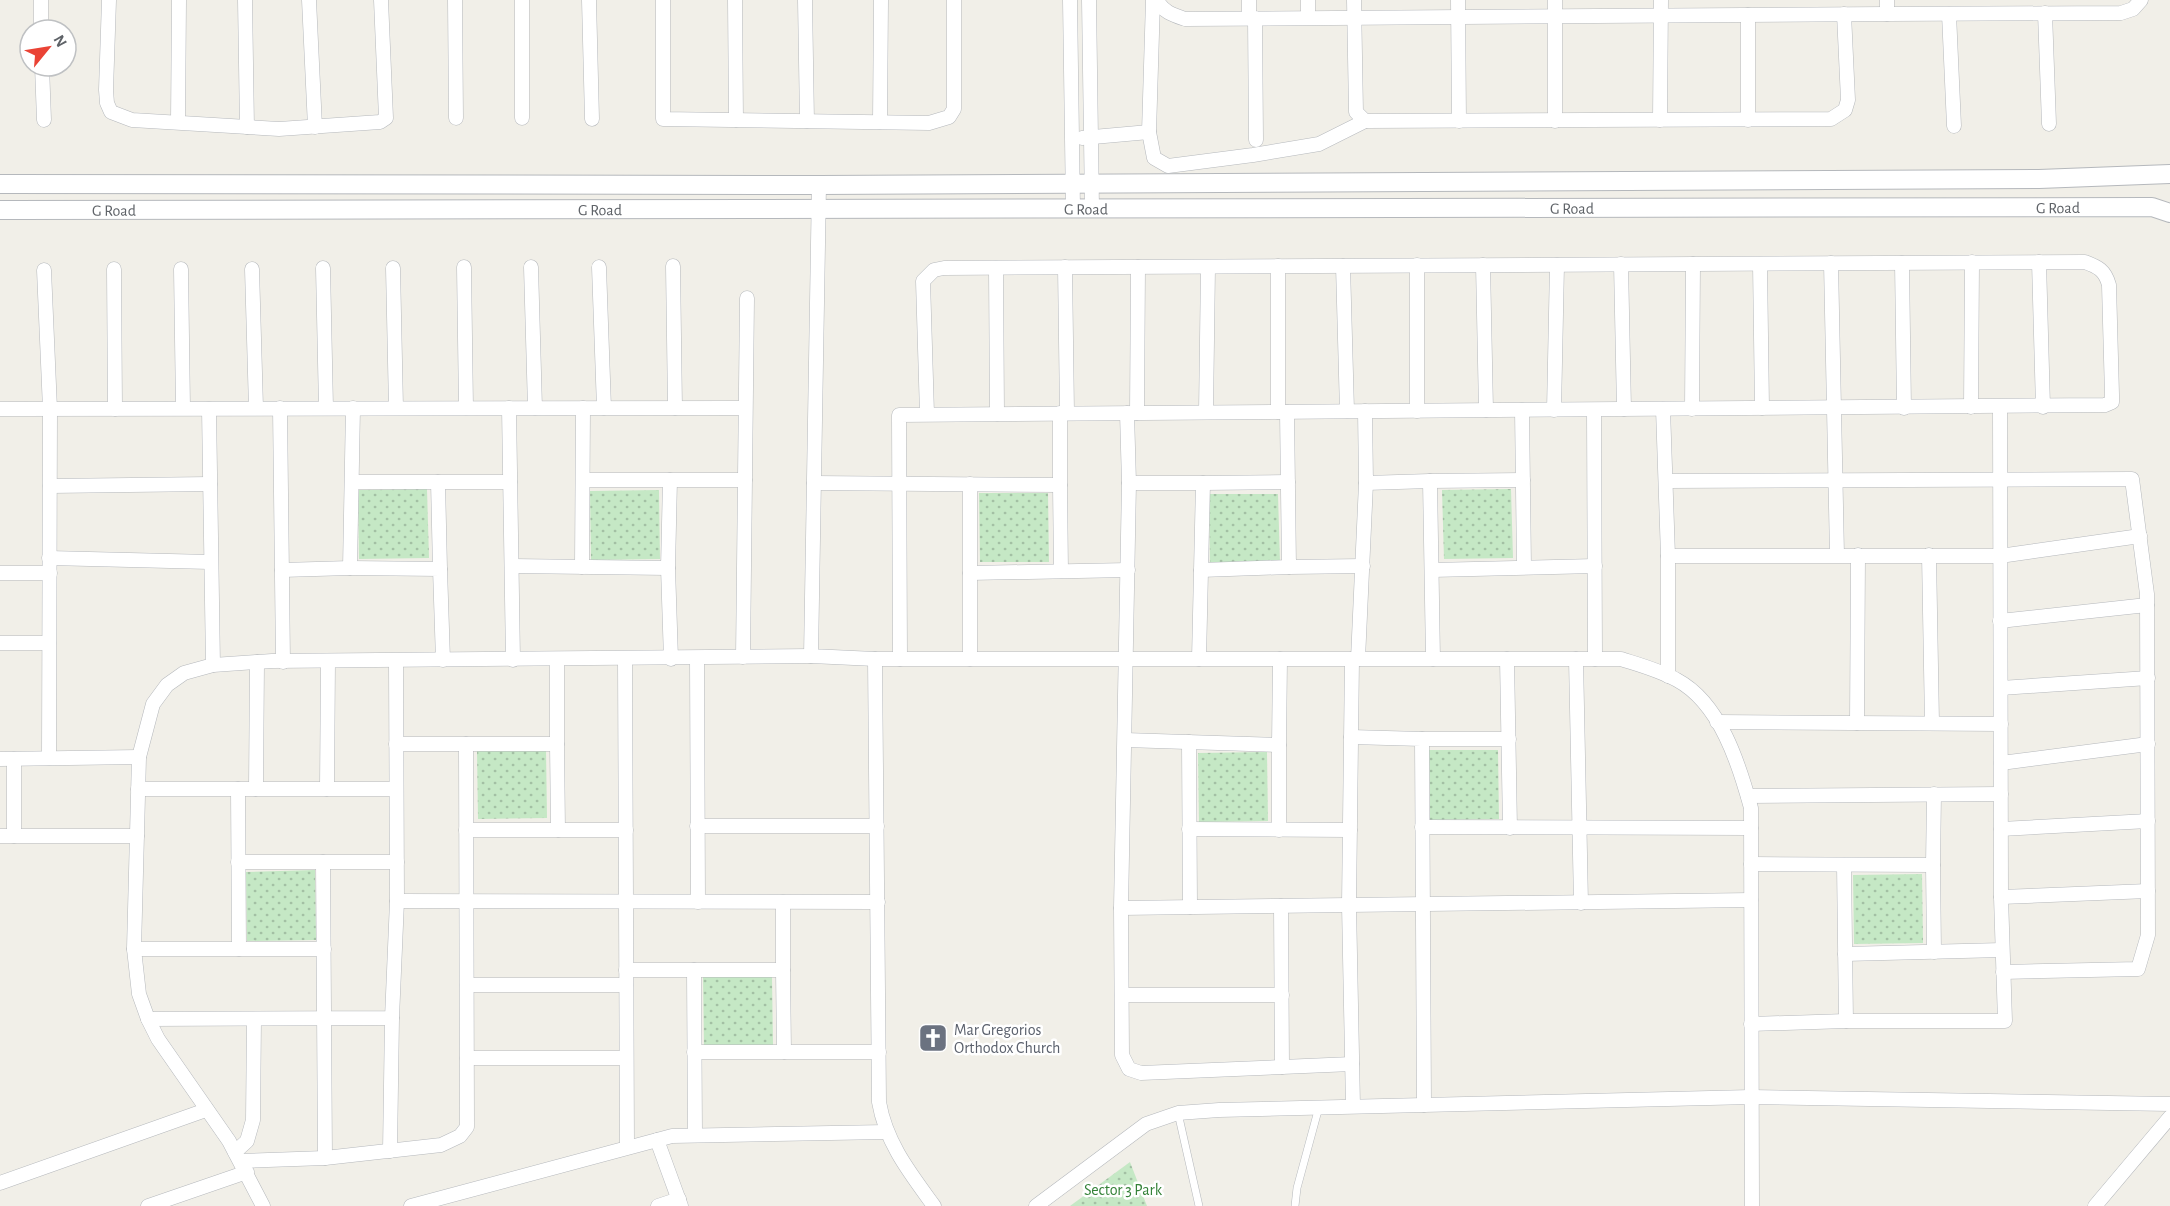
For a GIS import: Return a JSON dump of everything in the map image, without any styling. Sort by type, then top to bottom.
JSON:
[{"type":"street","points":[[41,0],[42,18]]},
{"type":"street","points":[[109,0],[106,90],[107,103],[111,112],[132,120],[247,127],[315,127],[380,122],[386,118],[381,0]]},
{"type":"street","points":[[178,122],[179,0]]},
{"type":"street","points":[[245,0],[247,127]]},
{"type":"street","points":[[309,0],[315,127]]},
{"type":"street","points":[[455,0],[456,118]]},
{"type":"street","points":[[522,0],[522,118]]},
{"type":"street","points":[[589,0],[592,119]]},
{"type":"street","points":[[663,0],[663,119],[880,122],[939,121],[949,117],[954,109],[954,0]]},
{"type":"street","points":[[735,0],[736,120]]},
{"type":"street","points":[[805,0],[807,121]]},
{"type":"street","points":[[880,122],[881,0]]},
{"type":"street","points":[[1070,0],[1073,208]]},
{"type":"street","points":[[1089,0],[1092,208]]},
{"type":"street","points":[[1155,0],[1172,15],[1185,19],[1844,14],[1887,7],[1949,14],[1993,7],[2045,13],[2121,13],[2133,9],[2141,0]]},
{"type":"street","points":[[1155,0],[1149,132],[1154,158],[1168,166],[1319,144],[1365,122],[1831,119],[1845,110],[1848,100],[1844,14]]},
{"type":"street","points":[[1249,0],[1252,17],[1256,140]]},
{"type":"street","points":[[1308,0],[1308,17]]},
{"type":"street","points":[[1354,0],[1356,112],[1365,122]]},
{"type":"street","points":[[1458,0],[1459,121]]},
{"type":"street","points":[[1555,0],[1555,121]]},
{"type":"street","points":[[1659,120],[1661,0]]},
{"type":"street","points":[[2045,13],[2049,124]]},
{"type":"street","points":[[1949,14],[1954,126]]},
{"type":"street","points":[[1748,15],[1748,120]]},
{"type":"street","points":[[42,78],[44,120]]},
{"type":"street","points":[[1072,138],[1149,132]]},
{"type":"street","name":"G Road","points":[[0,184],[819,185],[2039,180],[2170,174]]},
{"type":"street","points":[[811,656],[819,185]]},
{"type":"street","name":"G Road","points":[[0,210],[2152,207],[2170,213]]},
{"type":"street","points":[[1971,407],[1972,262]]},
{"type":"street","points":[[2039,262],[2043,407]]},
{"type":"street","points":[[900,659],[899,415],[2098,406],[2112,402],[2110,296],[2106,275],[2099,267],[2085,262],[944,268],[934,270],[923,281],[927,414]]},
{"type":"street","points":[[1831,263],[1837,555]]},
{"type":"street","points":[[1902,263],[1904,408]]},
{"type":"street","points":[[1622,264],[1624,409]]},
{"type":"street","points":[[1692,409],[1693,264]]},
{"type":"street","points":[[1760,264],[1762,408]]},
{"type":"street","points":[[1417,265],[1417,411]]},
{"type":"street","points":[[1483,265],[1486,410]]},
{"type":"street","points":[[1554,410],[1557,265]]},
{"type":"street","points":[[673,266],[675,408]]},
{"type":"street","points":[[1278,266],[1282,412],[1288,482],[1288,567]]},
{"type":"street","points":[[1343,266],[1347,411]]},
{"type":"street","points":[[464,267],[466,408]]},
{"type":"street","points":[[531,267],[534,408]]},
{"type":"street","points":[[599,267],[604,408]]},
{"type":"street","points":[[1061,571],[1060,485],[1064,413],[1065,267]]},
{"type":"street","points":[[1138,267],[1129,483],[1121,908],[1122,1055],[1128,1069],[1142,1073],[1352,1064]]},
{"type":"street","points":[[1206,412],[1208,267]]},
{"type":"street","points":[[252,268],[256,408]]},
{"type":"street","points":[[323,268],[326,408]]},
{"type":"street","points":[[393,268],[396,408]]},
{"type":"street","points":[[996,268],[997,414]]},
{"type":"street","points":[[181,269],[183,408]]},
{"type":"street","points":[[44,270],[50,409],[49,758]]},
{"type":"street","points":[[114,270],[115,409]]},
{"type":"street","points":[[743,657],[747,298]]},
{"type":"street","points":[[1751,1024],[1846,1021],[2005,1021],[2001,897],[2000,407]]},
{"type":"street","points":[[280,408],[283,662]]},
{"type":"street","points":[[350,568],[353,408]]},
{"type":"street","points":[[509,408],[513,660]]},
{"type":"street","points":[[582,567],[583,408]]},
{"type":"street","points":[[0,409],[745,408]]},
{"type":"street","points":[[209,409],[213,665]]},
{"type":"street","points":[[1663,409],[1668,556],[1668,676]]},
{"type":"street","points":[[1522,410],[1524,567]]},
{"type":"street","points":[[1594,410],[1595,659]]},
{"type":"street","points":[[1353,1106],[1349,905],[1351,737],[1363,566],[1366,483],[1365,411]]},
{"type":"street","points":[[1666,481],[2132,479],[2148,605],[2148,935],[2138,969],[2003,972]]},
{"type":"street","points":[[583,480],[745,480]]},
{"type":"street","points":[[670,480],[671,659]]},
{"type":"street","points":[[1366,483],[1523,480]]},
{"type":"street","points":[[1430,481],[1433,659]]},
{"type":"street","points":[[352,482],[510,482]]},
{"type":"street","points":[[438,482],[442,660]]},
{"type":"street","points":[[1129,483],[1288,482]]},
{"type":"street","points":[[814,483],[1060,485]]},
{"type":"street","points":[[1199,659],[1203,483]]},
{"type":"street","points":[[50,486],[210,484]]},
{"type":"street","points":[[970,484],[970,659]]},
{"type":"street","points":[[1668,556],[2000,556],[2140,536]]},
{"type":"street","points":[[1857,723],[1858,555]]},
{"type":"street","points":[[1929,555],[1932,723]]},
{"type":"street","points":[[49,558],[210,562]]},
{"type":"street","points":[[512,566],[669,568]]},
{"type":"street","points":[[1201,570],[1363,566]]},
{"type":"street","points":[[1432,570],[1595,566]]},
{"type":"street","points":[[282,570],[440,568]]},
{"type":"street","points":[[970,573],[1128,570]]},
{"type":"street","points":[[0,573],[50,573]]},
{"type":"street","points":[[2000,621],[2148,605]]},
{"type":"street","points":[[0,644],[50,643]]},
{"type":"street","points":[[263,1206],[241,1162],[148,1019],[139,994],[134,949],[139,757],[153,704],[167,685],[184,673],[213,665],[257,662],[811,656],[875,659],[1621,659],[1679,681],[1712,712],[1736,757],[1751,808],[1752,1206]]},
{"type":"street","points":[[697,658],[698,902]]},
{"type":"street","points":[[625,659],[627,1147]]},
{"type":"street","points":[[875,659],[879,1102],[886,1132],[904,1165],[934,1206]]},
{"type":"street","points":[[1279,830],[1280,659]]},
{"type":"street","points":[[1507,659],[1510,828]]},
{"type":"street","points":[[1576,659],[1581,903]]},
{"type":"street","points":[[557,660],[558,830]]},
{"type":"street","points":[[327,789],[328,661]]},
{"type":"street","points":[[390,1151],[397,901],[396,661]]},
{"type":"street","points":[[256,789],[257,662]]},
{"type":"street","points":[[2001,688],[2148,678]]},
{"type":"street","points":[[1717,722],[2001,723]]},
{"type":"street","points":[[1351,737],[1509,740]]},
{"type":"street","points":[[1422,738],[1424,1105]]},
{"type":"street","points":[[1125,740],[1279,745]]},
{"type":"street","points":[[1189,742],[1190,907]]},
{"type":"street","points":[[396,744],[557,744]]},
{"type":"street","points":[[148,1206],[241,1162],[326,1158],[441,1145],[460,1136],[467,1127],[466,744]]},
{"type":"street","points":[[2001,763],[2148,744]]},
{"type":"street","points":[[137,836],[7,836],[7,759],[139,757]]},
{"type":"street","points":[[138,789],[396,789]]},
{"type":"street","points":[[238,789],[239,949]]},
{"type":"street","points":[[1934,794],[1934,952]]},
{"type":"street","points":[[1748,796],[2001,794]]},
{"type":"street","points":[[2001,829],[2148,821]]},
{"type":"street","points":[[697,826],[877,826]]},
{"type":"street","points":[[1422,827],[1751,828]]},
{"type":"street","points":[[1189,829],[1350,830]]},
{"type":"street","points":[[466,830],[626,830]]},
{"type":"street","points":[[238,862],[397,862]]},
{"type":"street","points":[[323,862],[326,1158]]},
{"type":"street","points":[[1751,864],[1933,865]]},
{"type":"street","points":[[1844,865],[1846,1021]]},
{"type":"street","points":[[2001,897],[2148,891]]},
{"type":"street","points":[[1121,908],[1751,900]]},
{"type":"street","points":[[397,901],[878,902]]},
{"type":"street","points":[[783,902],[784,1052]]},
{"type":"street","points":[[1281,906],[1282,1067]]},
{"type":"street","points":[[134,949],[324,950]]},
{"type":"street","points":[[1845,954],[2002,950]]},
{"type":"street","points":[[626,970],[783,970]]},
{"type":"street","points":[[694,970],[695,1135]]},
{"type":"street","points":[[467,985],[626,985]]},
{"type":"street","points":[[1122,995],[1282,995]]},
{"type":"street","points":[[148,1019],[392,1018]]},
{"type":"street","points":[[241,1162],[253,1120],[254,1019]]},
{"type":"street","points":[[694,1052],[879,1052]]},
{"type":"street","points":[[467,1058],[626,1058]]},
{"type":"street","points":[[1036,1206],[1146,1125],[1178,1113],[1353,1106],[1751,1097],[2170,1104]]},
{"type":"street","points":[[0,1183],[206,1110]]},
{"type":"street","points":[[2095,1206],[2170,1116]]},
{"type":"street","points":[[411,1206],[672,1136],[886,1132]]},
{"type":"street","points":[[657,1140],[680,1203],[658,1206]]},
{"type":"lane","points":[[1294,1206],[1319,1107]]},
{"type":"lane","points":[[1178,1113],[1199,1206]]},
{"type":"green space","points":[[427,489],[429,558],[359,559],[358,490]]},
{"type":"green space","points":[[1511,489],[1513,558],[1444,559],[1442,490]]},
{"type":"green space","points":[[659,490],[660,559],[591,560],[590,491]]},
{"type":"green space","points":[[979,493],[1048,493],[1049,562],[980,562]]},
{"type":"green space","points":[[1209,494],[1278,494],[1280,563],[1210,564]]},
{"type":"green space","points":[[546,749],[547,818],[478,819],[477,750]]},
{"type":"green space","points":[[1429,750],[1498,750],[1499,819],[1430,820]]},
{"type":"green space","points":[[1267,752],[1268,821],[1199,822],[1198,753]]},
{"type":"green space","points":[[315,870],[316,940],[247,941],[246,872]]},
{"type":"green space","points":[[1922,874],[1923,943],[1854,944],[1853,875]]},
{"type":"green space","points":[[772,976],[773,1045],[704,1046],[703,977]]},
{"type":"green space","name":"Sector 3 Park","points":[[1130,1162],[1147,1206],[1070,1206]]},
{"type":"place","name":"Mar Gregorios Orthodox Church","points":[[933,1038]]}]
